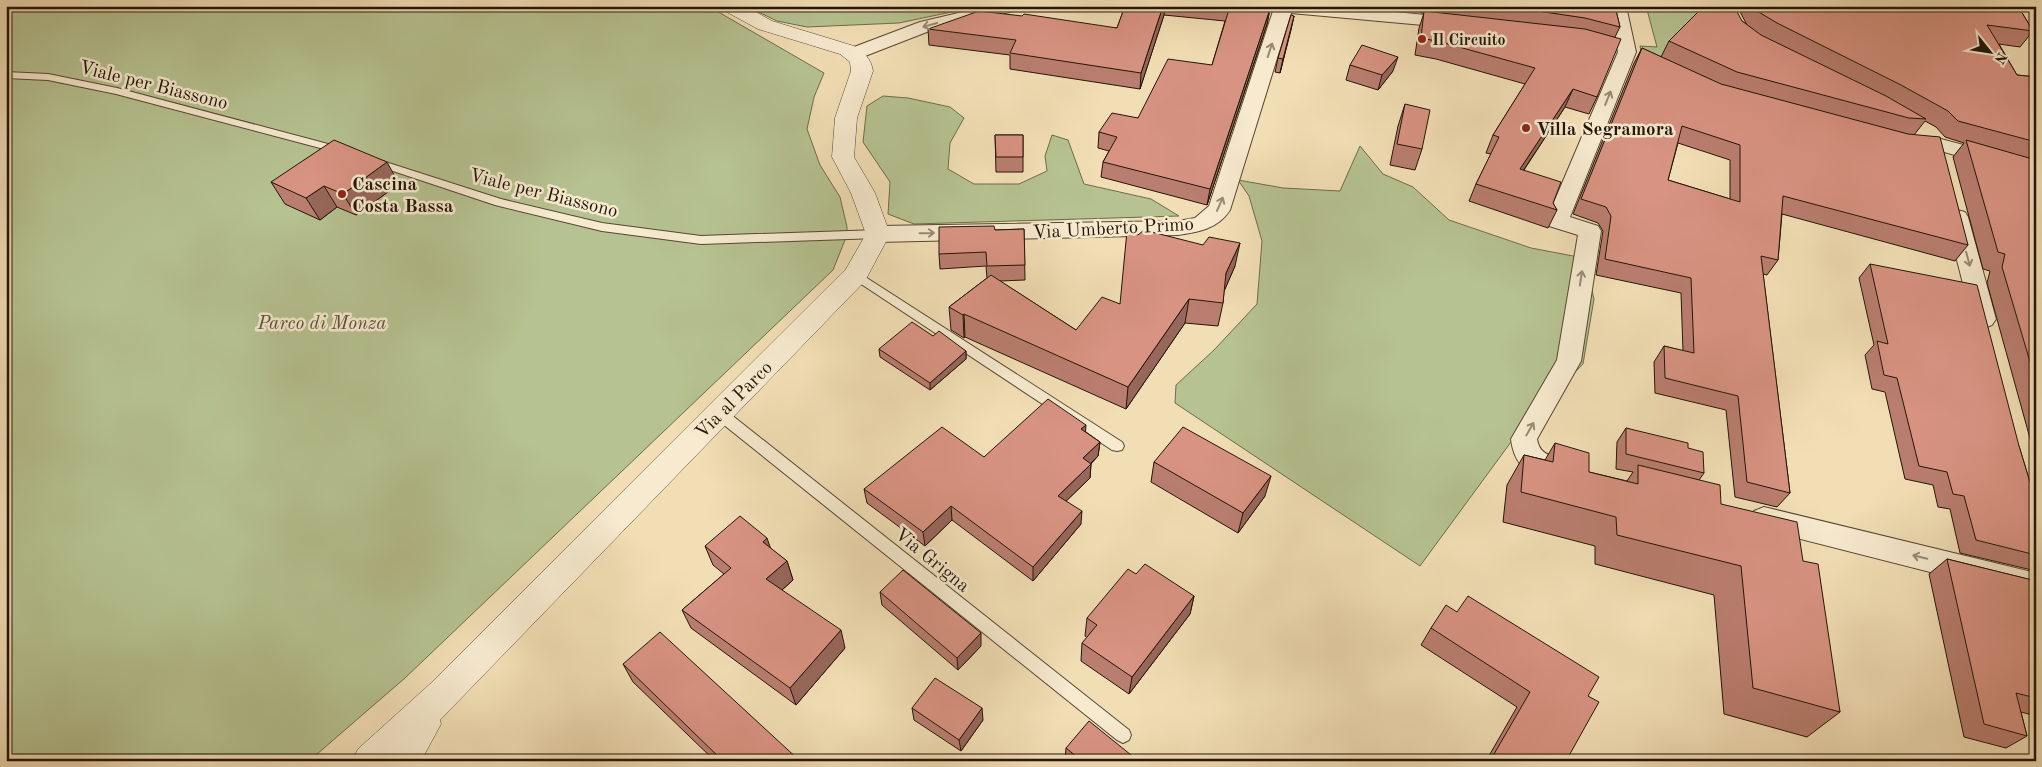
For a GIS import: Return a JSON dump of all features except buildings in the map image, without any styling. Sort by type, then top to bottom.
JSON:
[{"type":"street","points":[[730,6],[766,25],[847,50],[861,63],[862,71],[846,118],[843,157],[863,193],[878,234]]},
{"type":"street","points":[[853,54],[926,26],[1012,6]]},
{"type":"street","points":[[1281,6],[1472,25]]},
{"type":"street","name":"Via Umberto Primo","points":[[878,234],[1178,228],[1201,224],[1219,210],[1281,6]]},
{"type":"street","points":[[1583,474],[1531,460],[1525,451],[1524,439],[1569,361],[1590,231],[1557,221],[1635,55],[1617,6]]},
{"type":"street","points":[[1606,46],[1635,55]]},
{"type":"street","points":[[1913,124],[1928,133],[1937,144],[1988,336]]},
{"type":"street","points":[[1888,140],[1920,145],[1937,144],[2036,171]]},
{"type":"street","name":"Via al Parco","points":[[370,761],[442,695],[856,275],[878,234]]},
{"type":"street","points":[[1737,512],[2036,586]]},
{"type":"street","name":"Via al Parco","points":[[401,761],[442,695]]},
{"type":"lane","name":"Viale per Biassono","points":[[6,75],[48,77],[117,91],[300,138],[499,202],[602,227],[702,240],[878,234]]},
{"type":"lane","points":[[856,275],[1117,446]]},
{"type":"lane","name":"Via Grigna","points":[[719,413],[1123,735]]},
{"type":"green space","name":"Parco di Monza","points":[[6,6],[708,6],[824,73],[814,97],[807,129],[820,165],[840,197],[847,235],[833,270],[405,678],[309,761],[6,761]]},
{"type":"green space","points":[[746,6],[980,6],[899,23],[807,27],[777,21]]},
{"type":"green space","points":[[1646,6],[1722,6],[1656,64],[1642,58],[1640,46],[1657,47]]},
{"type":"green space","points":[[883,96],[908,98],[950,107],[964,118],[950,143],[948,169],[974,184],[1019,184],[1047,171],[1045,156],[1052,135],[1068,140],[1084,184],[1151,199],[1179,216],[914,224],[888,214],[890,182],[863,142],[867,106]]},
{"type":"green space","points":[[1360,146],[1383,174],[1413,187],[1449,220],[1531,248],[1584,258],[1594,299],[1583,364],[1522,427],[1420,566],[1175,403],[1176,385],[1214,350],[1257,304],[1262,241],[1249,196],[1238,180],[1283,188],[1340,191]]},
{"type":"place","name":"Il Circuito","points":[[1422,39]]},
{"type":"place","name":"Villa Segramora","points":[[1526,128]]},
{"type":"place","name":"Cascina Costa Bassa","points":[[342,194]]}]
